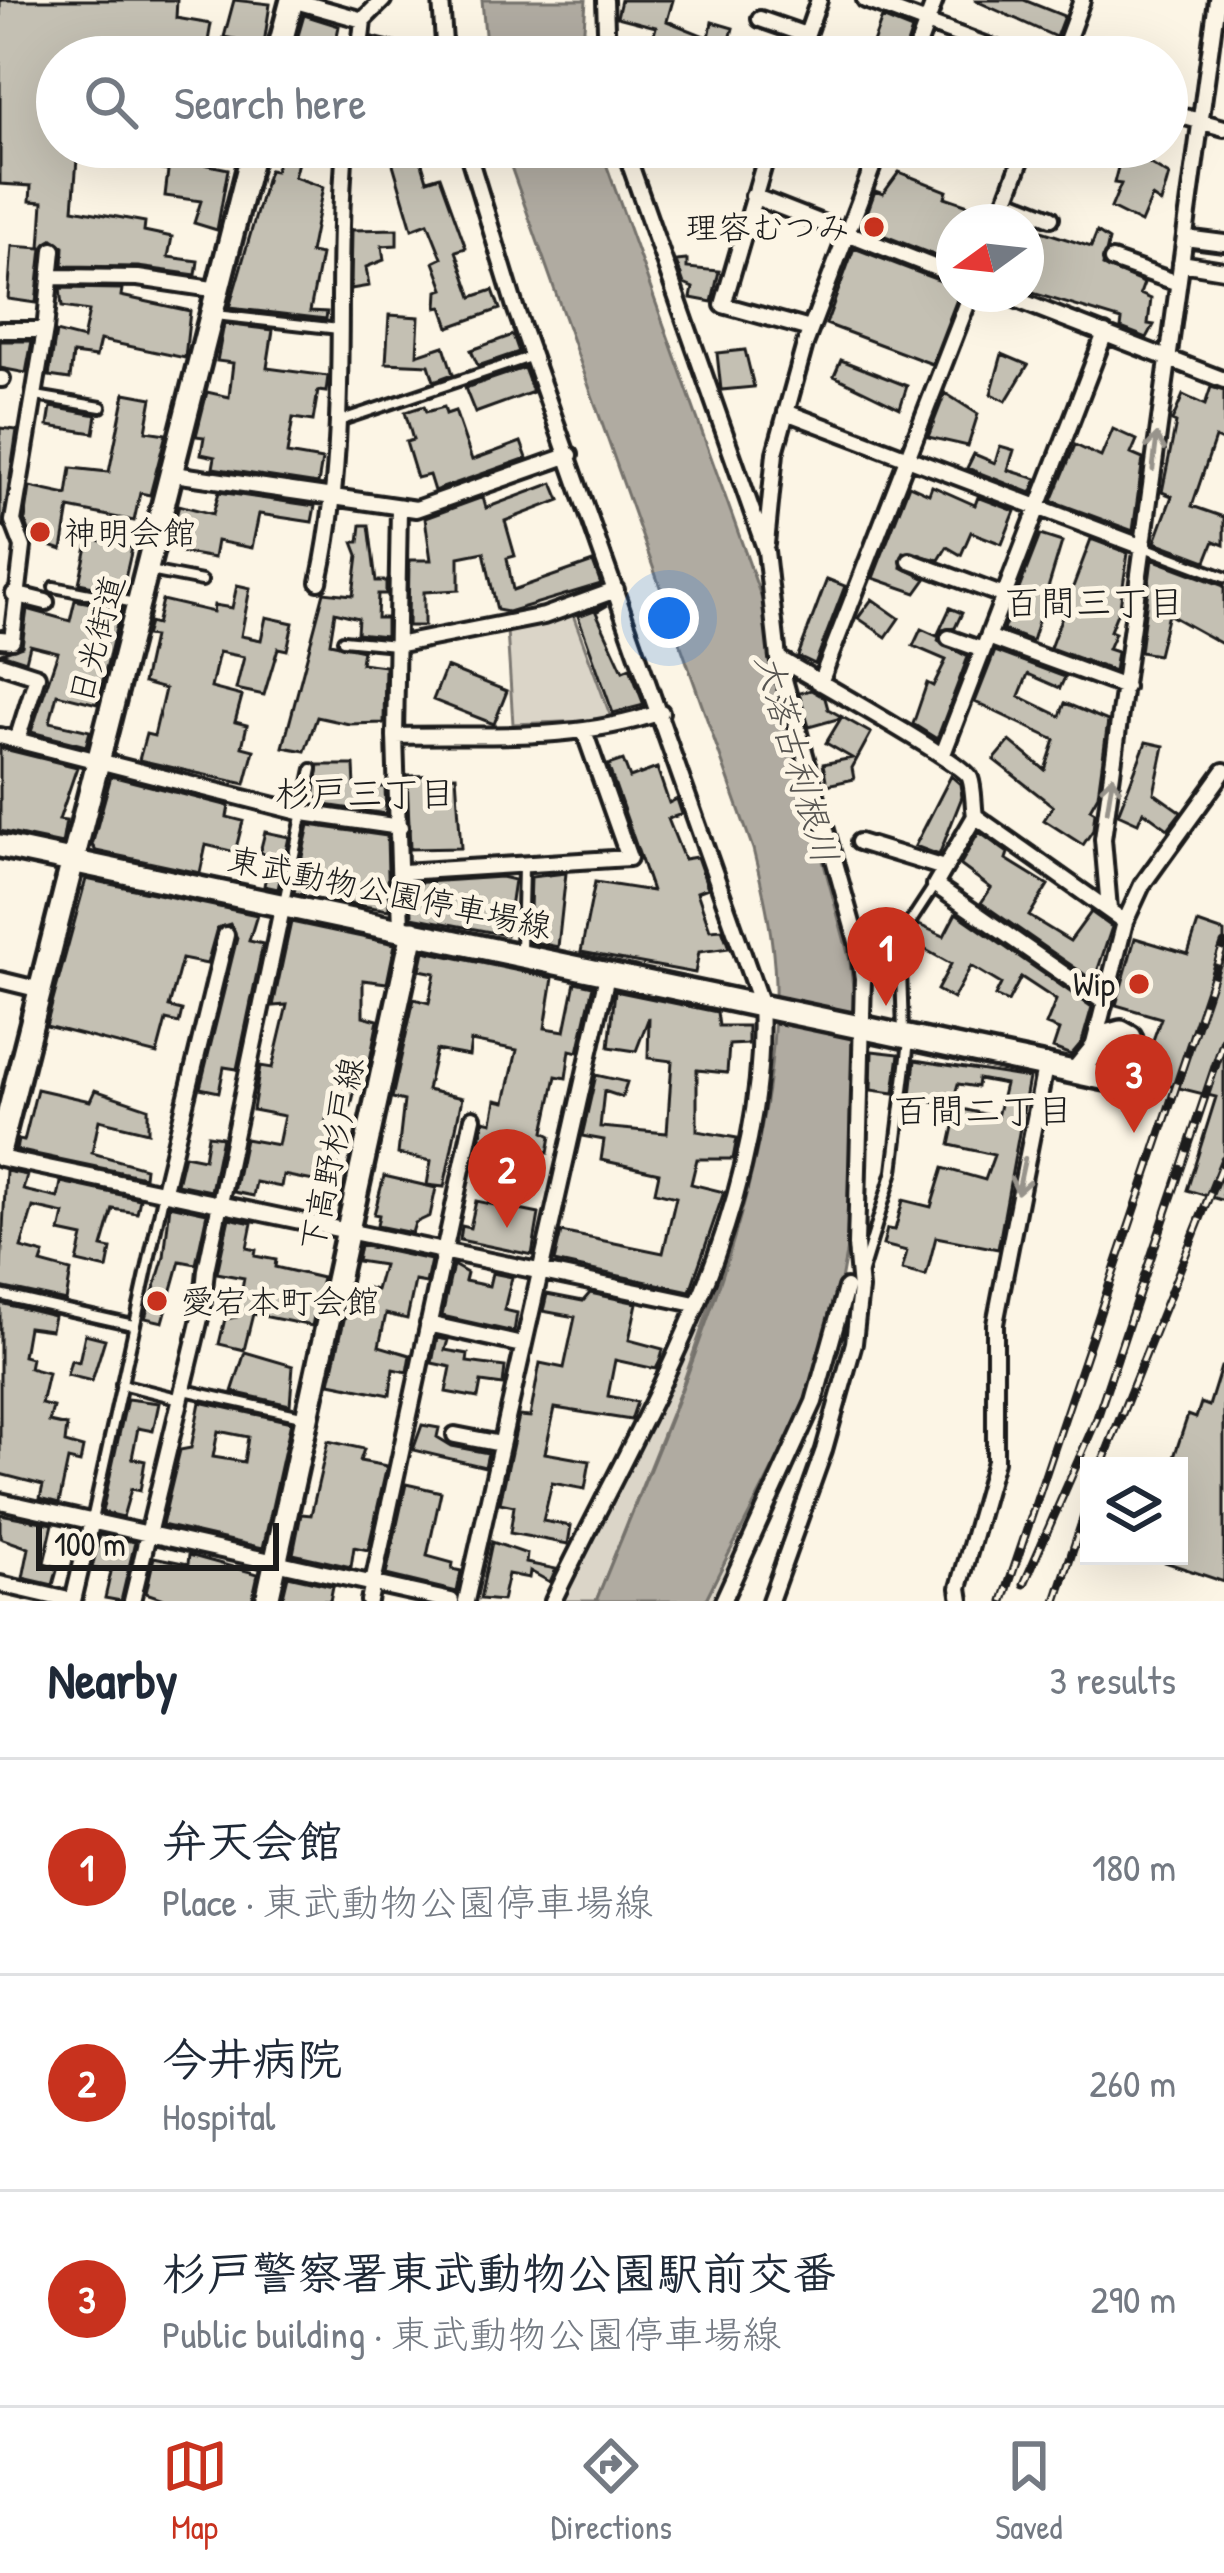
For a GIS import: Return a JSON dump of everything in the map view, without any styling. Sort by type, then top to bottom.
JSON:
[{"type":"main road","points":[[283,36],[292,0]]},
{"type":"main road","name":"日光街道","points":[[0,1148],[248,168]]},
{"type":"main road","name":"東武動物公園停車場線","points":[[0,846],[863,1024]]},
{"type":"main road","name":"下高野杉戸線","points":[[267,1601],[407,931]]},
{"type":"main road","points":[[863,1024],[1046,1062],[1087,1062],[1113,1078],[1126,1071],[1133,1048],[1126,1033],[1106,1036],[1087,1062]]},
{"type":"street","points":[[292,0],[363,20]]},
{"type":"street","points":[[361,36],[363,20],[383,0]]},
{"type":"street","points":[[440,0],[443,36]]},
{"type":"street","points":[[605,0],[606,36]]},
{"type":"street","points":[[760,19],[806,35],[819,0]]},
{"type":"street","points":[[865,0],[961,36]]},
{"type":"street","points":[[921,36],[935,0]]},
{"type":"street","points":[[1068,36],[1082,0]]},
{"type":"street","points":[[1109,909],[1103,839],[1167,357],[1201,125],[1218,43],[1217,0]]},
{"type":"street","points":[[1188,120],[1224,128]]},
{"type":"street","points":[[319,582],[335,497],[342,420],[337,239],[343,168]]},
{"type":"street","points":[[473,168],[533,356],[763,1003],[751,1123],[727,1224],[695,1304],[554,1601]]},
{"type":"street","points":[[631,168],[766,550]]},
{"type":"street","points":[[762,168],[723,304],[810,329]]},
{"type":"street","points":[[770,1601],[850,1364],[859,1277],[863,1024],[858,945],[778,658],[766,550],[775,453],[786,412],[810,329],[872,168]]},
{"type":"street","points":[[1005,204],[1019,168]]},
{"type":"street","points":[[753,196],[936,268]]},
{"type":"street","points":[[1006,200],[1051,218]]},
{"type":"street","points":[[1185,238],[1224,243]]},
{"type":"street","points":[[0,639],[12,640],[23,547],[14,521],[36,396],[53,250]]},
{"type":"street","points":[[1112,260],[1178,284]]},
{"type":"street","points":[[1181,263],[1224,270]]},
{"type":"street","points":[[52,278],[138,278],[219,290]]},
{"type":"street","points":[[1044,310],[1224,380]]},
{"type":"street","points":[[820,683],[963,312]]},
{"type":"street","points":[[0,330],[45,330]]},
{"type":"street","points":[[943,754],[1105,334]]},
{"type":"street","points":[[786,412],[1143,547]]},
{"type":"street","points":[[173,474],[424,508],[570,455]]},
{"type":"street","points":[[399,508],[395,736],[407,931]]},
{"type":"street","points":[[910,561],[1004,596]]},
{"type":"street","points":[[396,645],[544,616],[616,590]]},
{"type":"street","points":[[14,594],[46,602]]},
{"type":"street","points":[[949,638],[986,644],[1125,687]]},
{"type":"street","points":[[778,658],[943,754],[970,776],[975,816],[935,885],[1103,1005],[1115,1033]]},
{"type":"street","points":[[0,664],[37,676],[16,740]]},
{"type":"street","points":[[395,736],[584,731],[617,728],[661,712]]},
{"type":"street","points":[[403,872],[629,858],[584,731]]},
{"type":"street","points":[[0,736],[303,813],[400,827]]},
{"type":"street","points":[[1087,1062],[1124,922],[1142,885],[1224,771]]},
{"type":"street","points":[[975,816],[1124,922]]},
{"type":"street","points":[[859,842],[944,868]]},
{"type":"street","points":[[136,1600],[178,1394],[202,1310],[283,904]]},
{"type":"street","points":[[164,1190],[226,935]]},
{"type":"street","points":[[466,1601],[608,971]]},
{"type":"street","points":[[0,980],[41,990]]},
{"type":"street","points":[[961,1601],[959,1588],[994,1461],[995,1324],[1046,1062]]},
{"type":"street","points":[[369,1601],[473,1118]]},
{"type":"street","points":[[0,1158],[695,1304]]},
{"type":"street","points":[[723,1601],[820,1386],[846,1288]]},
{"type":"street","points":[[428,1324],[522,1345]]},
{"type":"street","points":[[455,1435],[501,1444]]},
{"type":"street","points":[[0,1501],[452,1601]]},
{"type":"street","points":[[0,1584],[73,1601],[92,1520]]},
{"type":"lane","points":[[213,315],[338,329]]},
{"type":"lane","points":[[342,420],[533,356]]},
{"type":"lane","points":[[36,396],[101,406]]},
{"type":"lane","points":[[1143,547],[1224,577]]},
{"type":"lane","points":[[148,571],[202,581]]},
{"type":"lane","points":[[54,586],[139,604]]},
{"type":"lane","points":[[344,640],[396,645]]},
{"type":"lane","points":[[283,904],[312,769]]},
{"type":"lane","points":[[521,952],[524,868]]},
{"type":"lane","points":[[859,1277],[893,1171],[906,1033],[900,938],[935,885]]},
{"type":"lane","points":[[92,1520],[164,1190]]},
{"type":"lane","points":[[0,1295],[133,1325]]},
{"type":"lane","points":[[121,1384],[307,1417]]},
{"type":"shaded area","points":[[482,0],[586,0],[583,36],[485,36]]},
{"type":"shaded area","points":[[511,168],[608,168],[763,602],[780,700],[850,961],[858,1050],[858,1140],[850,1230],[833,1317],[793,1426],[705,1601],[596,1601],[715,1298],[759,1138],[772,1060],[775,984],[765,899],[753,849]]},
{"type":"shaded area","points":[[572,612],[612,720],[513,724],[507,630]]},
{"type":"shaded area","points":[[727,1256],[681,1389],[596,1601],[563,1601]]},
{"type":"shaded area","points":[[832,1319],[813,1393],[715,1601],[705,1601],[806,1393]]},
{"type":"building","points":[[0,0],[177,0],[176,18],[211,24],[209,36],[36,36],[36,168],[76,168],[73,209],[145,222],[144,231],[172,237],[168,257],[198,261],[196,275],[138,267],[63,266],[64,247],[53,239],[42,248],[36,303],[8,299],[12,246],[40,248],[43,202],[30,201],[31,186],[0,184]]},
{"type":"building","points":[[234,0],[270,4],[265,36],[224,36]]},
{"type":"building","points":[[621,0],[673,0],[667,21],[704,36],[654,36],[656,27],[617,17]]},
{"type":"building","points":[[974,0],[1024,0],[1064,16],[1054,36]]},
{"type":"building","points":[[304,15],[339,26],[337,36],[298,36]]},
{"type":"building","points":[[882,18],[912,30],[910,36],[876,36]]},
{"type":"building","points":[[712,22],[733,28],[731,36],[709,36]]},
{"type":"building","points":[[153,168],[228,169],[217,230],[194,223],[201,201],[165,196],[168,171]]},
{"type":"building","points":[[296,168],[294,177],[323,187],[310,253],[321,255],[310,311],[327,312],[326,319],[229,308],[269,170]]},
{"type":"building","points":[[394,168],[423,168],[427,180],[440,176],[466,248],[456,251],[472,297],[493,290],[500,309],[449,327],[442,307],[437,308],[438,291],[444,289],[434,262],[442,258],[428,223],[412,229]]},
{"type":"building","points":[[1118,168],[1157,168],[1169,175],[1161,203],[1152,197],[1141,223],[1111,208],[1121,184],[1114,183]]},
{"type":"building","points":[[899,172],[947,191],[945,197],[965,204],[936,204],[936,256],[862,227],[875,191],[883,194]]},
{"type":"building","points":[[397,229],[397,245],[382,246],[384,260],[366,267],[369,286],[351,289],[352,230]]},
{"type":"building","points":[[1044,232],[1091,247],[1097,232],[1109,240],[1103,266],[1144,283],[1140,294],[1151,299],[1148,324],[1154,325],[1147,338],[1121,328],[1122,320],[1044,296]]},
{"type":"building","points":[[854,248],[936,279],[936,312],[952,312],[932,364],[826,324]]},
{"type":"building","points":[[687,260],[687,268],[719,271],[712,302],[691,298],[693,288],[684,284],[676,261]]},
{"type":"building","points":[[60,288],[122,289],[121,296],[190,311],[185,358],[100,340],[96,357],[73,354],[70,379],[49,376],[56,332],[83,339],[89,311],[62,307]]},
{"type":"building","points":[[389,315],[419,317],[417,355],[444,346],[453,374],[434,381],[429,365],[386,363]]},
{"type":"building","points":[[224,324],[273,330],[267,368],[328,376],[326,392],[318,391],[313,421],[293,418],[287,454],[322,460],[318,484],[213,468],[215,457],[201,454],[204,437],[196,436],[207,392],[229,397],[233,363],[217,361]]},
{"type":"building","points":[[513,335],[519,352],[478,366],[471,350]]},
{"type":"building","points":[[0,341],[32,341],[26,373],[0,368]]},
{"type":"building","points":[[745,350],[754,387],[721,390],[717,353]]},
{"type":"building","points":[[1002,354],[1028,365],[1006,401],[991,394]]},
{"type":"building","points":[[841,360],[907,386],[900,408],[834,376]]},
{"type":"building","points":[[524,368],[533,392],[475,413],[465,388]]},
{"type":"building","points":[[1211,387],[1224,391],[1224,442],[1215,438],[1192,506],[1224,517],[1224,545],[1214,541],[1206,561],[1155,542],[1172,496],[1162,492],[1176,423],[1172,421],[1183,395],[1205,405]]},
{"type":"building","points":[[125,393],[152,398],[146,431],[166,434],[150,495],[140,493],[134,521],[69,508],[62,550],[32,540],[25,520],[30,487],[67,495],[71,468],[109,472]]},
{"type":"building","points":[[945,393],[978,414],[968,446],[928,437]]},
{"type":"building","points":[[424,406],[426,412],[444,407],[446,414],[455,411],[472,460],[521,442],[527,458],[434,491],[429,475],[417,478],[406,442],[413,440],[405,412]]},
{"type":"building","points":[[51,407],[97,415],[94,433],[48,426]]},
{"type":"building","points":[[0,428],[17,430],[3,526],[0,525]]},
{"type":"building","points":[[1113,429],[1137,440],[1131,454],[1143,459],[1133,531],[1052,501],[1075,445],[1101,457]]},
{"type":"building","points":[[1000,446],[1014,450],[1008,470],[1037,479],[1031,493],[967,468],[974,454],[995,463]]},
{"type":"building","points":[[553,483],[560,500],[505,521],[515,556],[507,558],[513,590],[593,562],[601,584],[508,612],[497,610],[484,552],[459,557],[459,590],[424,592],[424,626],[408,626],[409,560],[431,560],[425,518],[483,497],[486,508]]},
{"type":"building","points":[[909,485],[929,494],[932,486],[975,505],[978,497],[1015,511],[1002,544],[971,532],[961,555],[947,547],[939,560],[904,552],[901,567],[926,579],[916,593],[873,578]]},
{"type":"building","points":[[219,492],[315,506],[312,522],[259,514],[252,548],[217,541],[214,558],[180,552],[183,534],[172,532],[179,505],[213,514]]},
{"type":"building","points":[[361,525],[369,525],[376,581],[386,581],[386,594],[378,594],[377,618],[386,618],[386,636],[357,633],[358,618],[335,612],[330,643],[363,650],[361,663],[385,666],[384,723],[349,724],[317,717],[305,751],[283,747],[324,592],[353,595],[358,555],[353,542],[359,542]]},
{"type":"building","points":[[1040,535],[1062,542],[1032,641],[1003,630]]},
{"type":"building","points":[[89,538],[132,548],[122,592],[79,583]]},
{"type":"building","points":[[1091,539],[1128,553],[1120,606],[1110,631],[1115,633],[1108,649],[1117,652],[1114,671],[1050,648]]},
{"type":"building","points":[[1152,559],[1224,586],[1224,645],[1168,614],[1158,655],[1140,652]]},
{"type":"building","points":[[827,579],[845,586],[815,664],[798,656]]},
{"type":"building","points":[[237,585],[250,588],[241,636],[261,640],[266,617],[293,623],[287,650],[278,648],[264,695],[236,689],[244,657],[219,652],[211,688],[242,696],[235,722],[247,725],[242,747],[254,750],[245,784],[139,760],[146,734],[154,736],[165,689],[143,683],[153,637],[145,636],[149,623],[156,625],[162,600],[213,612],[214,605],[232,608]]},
{"type":"building","points":[[872,599],[899,618],[886,637],[858,618]]},
{"type":"building","points":[[75,600],[121,609],[97,704],[57,694],[50,722],[90,731],[86,746],[31,732],[58,652],[30,645],[26,661],[1,653],[22,646],[27,609],[70,621]]},
{"type":"building","points":[[608,605],[596,612],[623,671],[630,668],[644,705],[613,713],[578,616]]},
{"type":"building","points":[[950,608],[962,613],[955,628],[941,630],[938,641],[968,657],[937,739],[913,724],[927,683],[933,686],[946,660],[913,646],[921,629],[937,636]]},
{"type":"building","points":[[995,651],[1065,677],[1060,688],[1028,674],[1019,696],[1060,716],[1065,703],[1108,721],[1098,795],[1090,809],[1095,812],[1093,830],[1083,845],[1044,820],[1053,806],[994,760],[1010,741],[1045,770],[1055,740],[975,702]]},
{"type":"building","points":[[446,667],[507,691],[494,724],[433,700]]},
{"type":"building","points":[[811,690],[825,698],[828,709],[871,733],[852,768],[854,779],[827,785],[823,764],[852,758],[826,743],[841,718],[809,727],[799,693]]},
{"type":"building","points":[[1146,742],[1164,746],[1154,793],[1181,812],[1168,829],[1143,811],[1138,823],[1118,814]]},
{"type":"building","points":[[0,748],[77,767],[59,820],[66,821],[62,844],[0,831]]},
{"type":"building","points":[[623,760],[630,778],[657,768],[669,803],[677,799],[682,814],[668,819],[684,859],[697,857],[708,888],[697,892],[710,930],[722,929],[729,948],[699,952],[695,973],[581,952],[595,882],[652,891],[608,765]]},
{"type":"building","points":[[319,765],[354,765],[355,787],[385,787],[386,814],[325,805],[326,799],[314,797]]},
{"type":"building","points":[[456,775],[461,848],[410,849],[407,776]]},
{"type":"building","points":[[111,776],[229,806],[227,817],[243,821],[235,852],[206,845],[200,873],[96,851],[92,845]]},
{"type":"building","points":[[951,776],[960,784],[962,797],[939,855],[915,846]]},
{"type":"building","points":[[309,825],[387,836],[389,910],[337,902],[339,890],[306,885],[304,895],[294,893]]},
{"type":"building","points":[[265,832],[289,837],[278,889],[264,886],[269,857],[260,852]]},
{"type":"building","points":[[979,832],[1008,853],[1006,859],[1048,885],[1029,916],[1070,941],[1091,912],[1112,927],[1094,981],[981,903],[991,888],[960,865]]},
{"type":"building","points":[[566,873],[558,947],[529,941],[531,877]]},
{"type":"building","points":[[86,879],[257,915],[249,941],[263,944],[237,1069],[224,1067],[219,1092],[200,1088],[237,938],[230,924],[217,928],[207,964],[182,959],[169,1007],[182,1010],[179,1023],[166,1020],[157,1054],[46,1026]]},
{"type":"building","points":[[514,880],[506,935],[412,917],[411,883]]},
{"type":"building","points":[[956,913],[1092,1007],[1082,1042],[1071,1055],[1053,1048],[1059,1030],[1046,1025],[1056,1000],[1021,977],[1008,1002],[995,996],[1001,984],[971,966],[953,999],[937,990],[951,964],[908,940],[919,925],[944,936]]},
{"type":"building","points":[[291,922],[395,944],[387,983],[363,980],[363,1016],[378,1020],[367,1075],[359,1073],[351,1106],[330,1101],[324,1130],[334,1136],[330,1153],[340,1156],[334,1185],[283,1175],[281,1187],[256,1182],[253,1196],[234,1192],[245,1139],[278,1145],[284,1116],[253,1110],[260,1066],[272,1068],[287,1005],[273,1006]]},
{"type":"building","points":[[1198,923],[1224,932],[1224,1157],[1220,1173],[1224,1201],[1187,1190],[1216,1097],[1155,1082],[1144,1115],[1128,1109],[1161,1018],[1116,1005],[1135,938],[1188,954]]},
{"type":"building","points":[[424,951],[553,978],[545,1028],[565,1031],[575,982],[593,986],[578,1052],[570,1050],[566,1078],[556,1076],[544,1132],[551,1136],[548,1153],[480,1140],[484,1120],[492,1122],[496,1100],[505,1102],[517,1050],[471,1041],[469,1056],[436,1050],[427,1090],[462,1098],[444,1187],[427,1185],[431,1161],[398,1154],[404,1101],[392,1098],[414,999],[429,1003],[435,973],[420,970]]},
{"type":"building","points":[[615,991],[717,1012],[719,1026],[748,1026],[748,1044],[729,1045],[727,1073],[697,1070],[697,1131],[737,1138],[733,1159],[697,1159],[691,1184],[724,1192],[690,1291],[554,1262],[561,1232],[663,1253],[676,1197],[655,1192],[659,1173],[601,1160],[604,1140],[582,1136],[596,1075],[627,1082],[622,1097],[604,1091],[600,1127],[667,1133],[672,1061],[648,1058],[649,1017],[636,1051],[609,1047]]},
{"type":"building","points":[[872,1051],[899,1054],[894,1093],[871,1090]]},
{"type":"building","points":[[915,1060],[1029,1078],[998,1249],[936,1237],[926,1276],[902,1270],[907,1251],[883,1245],[887,1229],[895,1230],[903,1200],[931,1207],[943,1168],[985,1180],[994,1155],[950,1145],[958,1108],[997,1117],[1005,1084],[978,1079],[977,1087],[958,1084],[951,1108],[911,1095]]},
{"type":"building","points":[[37,1089],[90,1101],[95,1090],[148,1108],[148,1132],[99,1120],[92,1153],[145,1168],[144,1177],[16,1150],[18,1140],[24,1141]]},
{"type":"building","points":[[208,1135],[222,1137],[211,1191],[177,1184],[184,1155],[204,1159]]},
{"type":"building","points":[[6,1171],[27,1175],[23,1190],[58,1198],[61,1182],[140,1199],[137,1213],[113,1209],[102,1247],[111,1249],[107,1269],[77,1262],[83,1237],[60,1232],[64,1214],[33,1207],[21,1248],[44,1254],[41,1263],[71,1271],[66,1301],[0,1287]]},
{"type":"building","points":[[384,1176],[436,1188],[430,1216],[415,1223],[412,1233],[377,1226],[379,1215],[374,1214]]},
{"type":"building","points":[[476,1201],[539,1214],[532,1255],[460,1240],[462,1226],[470,1228]]},
{"type":"building","points":[[170,1205],[207,1213],[196,1264],[180,1261],[163,1322],[145,1318],[164,1257]]},
{"type":"building","points":[[229,1218],[252,1223],[247,1248],[256,1250],[255,1256],[276,1260],[275,1267],[322,1278],[312,1326],[253,1314],[244,1350],[219,1344],[225,1319],[237,1317],[244,1278],[217,1273]]},
{"type":"building","points":[[360,1245],[431,1260],[426,1283],[415,1281],[407,1319],[386,1314],[379,1346],[410,1355],[407,1372],[393,1369],[390,1395],[330,1383],[350,1293],[359,1296],[361,1286],[376,1290],[383,1265],[357,1261]]},
{"type":"building","points":[[453,1265],[467,1273],[465,1281],[489,1286],[492,1273],[512,1277],[504,1310],[517,1313],[514,1332],[442,1316]]},
{"type":"building","points":[[590,1293],[637,1303],[629,1340],[663,1349],[660,1361],[656,1369],[615,1360],[608,1396],[637,1402],[631,1420],[555,1408],[545,1453],[590,1461],[585,1489],[552,1483],[543,1521],[571,1526],[568,1544],[510,1533],[514,1506],[500,1503],[519,1416],[530,1417],[540,1363],[564,1368],[575,1317],[543,1311],[547,1294],[583,1301]]},
{"type":"building","points":[[0,1303],[54,1316],[51,1330],[28,1327],[23,1356],[31,1358],[29,1368],[48,1373],[41,1404],[53,1407],[49,1422],[67,1426],[65,1443],[83,1448],[80,1463],[68,1460],[59,1503],[40,1498],[43,1485],[0,1474]]},
{"type":"building","points":[[85,1334],[105,1339],[92,1381],[67,1375],[71,1360],[79,1362]]},
{"type":"building","points":[[437,1338],[448,1340],[445,1350],[468,1354],[467,1362],[505,1367],[503,1385],[481,1382],[478,1398],[446,1392],[451,1367],[432,1363]]},
{"type":"building","points":[[245,1352],[293,1366],[290,1405],[232,1392]]},
{"type":"building","points":[[1224,1367],[1224,1582],[1174,1565],[1188,1565],[1188,1457],[1174,1457],[1188,1415],[1196,1418],[1201,1403],[1209,1406]]},
{"type":"building","points":[[127,1399],[159,1403],[153,1431],[138,1428],[132,1458],[145,1461],[140,1491],[131,1489],[123,1517],[102,1512]]},
{"type":"building","points":[[200,1402],[291,1422],[263,1548],[162,1525],[180,1450],[191,1448]],"holes":[[[218,1431],[248,1437],[244,1462],[213,1457]]]},
{"type":"building","points":[[422,1425],[439,1428],[437,1437],[452,1446],[488,1453],[485,1467],[413,1450]]},
{"type":"building","points":[[328,1441],[364,1449],[360,1461],[387,1466],[368,1550],[354,1547],[351,1567],[293,1554],[301,1514],[311,1515]]},
{"type":"building","points":[[406,1484],[441,1492],[427,1556],[453,1563],[452,1569],[461,1571],[457,1592],[386,1575]]},
{"type":"building","points":[[0,1514],[53,1524],[44,1563],[58,1567],[53,1585],[23,1578],[29,1548],[0,1538]]},
{"type":"building","points":[[100,1535],[135,1542],[121,1601],[105,1598],[111,1572],[92,1568]]},
{"type":"building","points":[[492,1542],[527,1554],[526,1563],[556,1569],[550,1582],[530,1571],[529,1578],[508,1574],[502,1601],[480,1599]]},
{"type":"building","points":[[189,1555],[258,1574],[252,1601],[169,1601],[146,1593],[154,1557],[188,1564]]},
{"type":"building","points":[[288,1576],[333,1586],[330,1601],[282,1601]]},
{"type":"railway","points":[[1003,1601],[1224,944]]},
{"type":"railway","points":[[1024,1584],[1097,1418],[1224,1040]]},
{"type":"railway","points":[[1105,1457],[1224,1159]]},
{"type":"railway","points":[[1056,1601],[1080,1528]]},
{"type":"place","name":"理容むつみ","points":[[874,227]]},
{"type":"place","name":"神明会館","points":[[40,532]]},
{"type":"place","name":"Wip","points":[[1139,984]]},
{"type":"place","name":"弁天会館","points":[[886,1006]]},
{"type":"place","name":"杉戸警察署東武動物公園駅前交番","points":[[1134,1133]]},
{"type":"place","name":"今井病院","points":[[507,1228]]},
{"type":"place","name":"愛宕本町会館","points":[[157,1301]]},
{"type":"district","name":"百間三丁目","points":[[1094,601]]},
{"type":"district","name":"杉戸三丁目","points":[[365,792]]},
{"type":"district","name":"百間二丁目","points":[[983,1109]]},
{"type":"water label","name":"大落古利根川","points":[[798,758]]}]
